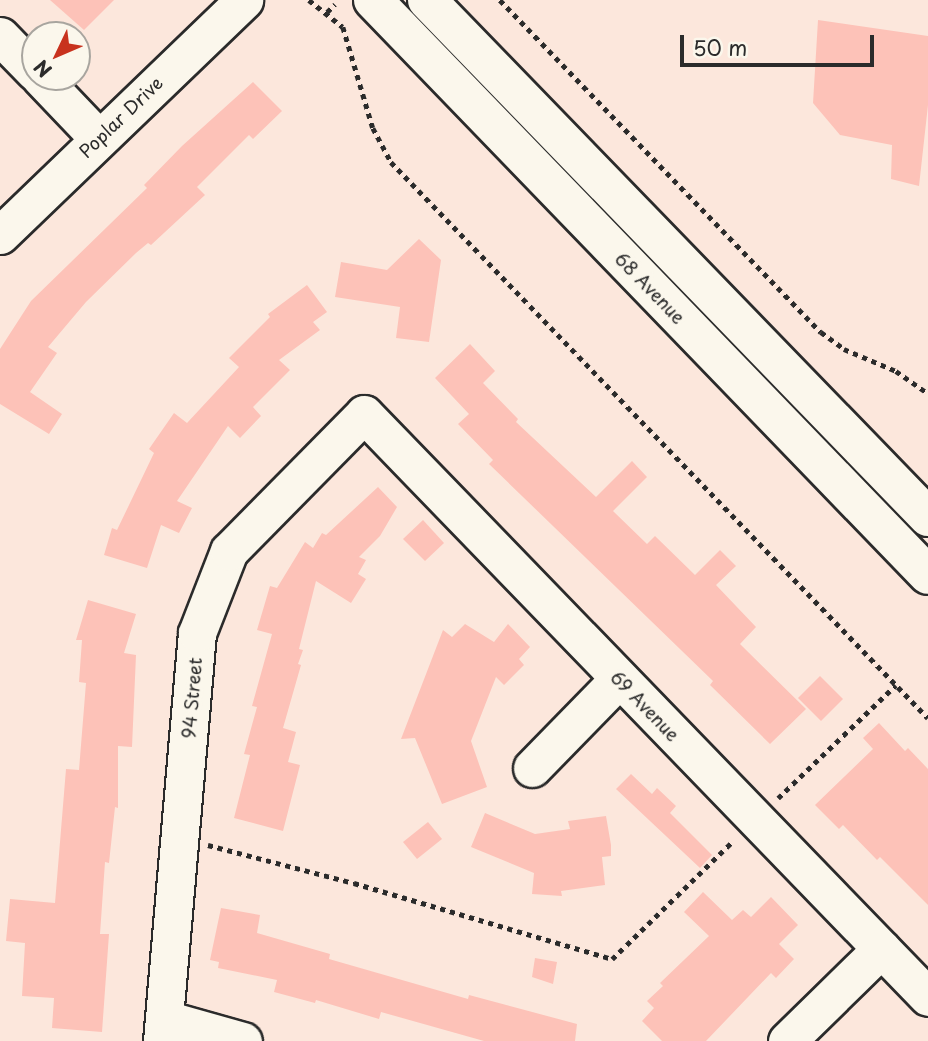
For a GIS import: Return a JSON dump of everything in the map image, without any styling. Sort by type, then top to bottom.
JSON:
[{"type":"main road","name":"68 Avenue","points":[[373,0],[928,575]]},
{"type":"main road","points":[[427,0],[928,517]]},
{"type":"street","name":"Poplar Drive","points":[[0,235],[244,0]]},
{"type":"street","points":[[0,36],[21,58]]},
{"type":"street","points":[[54,91],[99,138]]},
{"type":"street","name":"69 Avenue","points":[[364,414],[928,997]]},
{"type":"street","name":"94 Street","points":[[163,1030],[197,634],[229,551],[364,414]]},
{"type":"street","points":[[531,768],[619,679]]},
{"type":"street","points":[[787,1041],[881,949]]},
{"type":"street","points":[[163,1030],[243,1041]]},
{"type":"path","points":[[309,0],[343,27],[373,128],[391,162],[928,718]]},
{"type":"path","points":[[500,0],[821,332],[844,349],[896,371],[928,393]]},
{"type":"path","points":[[327,12],[335,4]]},
{"type":"path","points":[[180,838],[354,883],[612,959],[896,684]]},
{"type":"building","points":[[50,0],[114,0],[91,23],[74,21]]},
{"type":"building","points":[[818,20],[928,36],[928,105],[919,186],[891,179],[892,145],[840,135],[813,103]]},
{"type":"building","points":[[253,82],[282,111],[253,139],[249,135],[197,187],[205,195],[151,245],[148,243],[136,253],[86,302],[48,347],[57,353],[30,392],[62,414],[49,434],[0,404],[0,349],[31,301],[147,188],[144,185],[182,146]]},
{"type":"building","points":[[419,239],[441,260],[429,342],[396,338],[400,307],[335,297],[341,262],[387,270]]},
{"type":"building","points":[[307,285],[327,312],[313,322],[320,330],[279,360],[290,370],[253,407],[261,416],[240,438],[228,426],[177,501],[192,508],[179,533],[161,525],[147,568],[104,555],[112,528],[117,530],[154,453],[149,449],[174,413],[187,423],[239,367],[229,358],[270,317],[268,314]]},
{"type":"building","points":[[470,344],[495,371],[483,383],[518,419],[516,422],[596,497],[632,461],[647,477],[613,511],[647,544],[655,536],[695,575],[720,550],[736,566],[716,585],[756,627],[740,644],[806,709],[770,744],[710,685],[713,681],[489,464],[493,460],[458,424],[469,414],[435,378]]},
{"type":"building","points":[[378,487],[397,507],[380,536],[359,557],[366,560],[358,574],[366,579],[351,603],[316,581],[299,649],[303,650],[298,664],[301,665],[283,728],[296,732],[288,762],[300,765],[283,831],[234,818],[250,755],[244,754],[257,707],[252,706],[272,634],[257,630],[270,586],[277,588],[305,542],[313,548],[322,533],[326,535]]},
{"type":"building","points":[[423,520],[444,543],[425,561],[403,539]]},
{"type":"building","points":[[88,600],[136,614],[124,653],[136,655],[132,747],[118,746],[118,808],[115,807],[109,863],[105,862],[100,934],[109,934],[102,1032],[52,1028],[54,998],[22,996],[25,943],[6,941],[10,899],[55,903],[66,769],[79,770],[86,683],[79,682],[82,640],[76,640]]},
{"type":"building","points":[[465,624],[494,642],[508,624],[530,647],[519,659],[524,665],[504,685],[496,677],[471,741],[487,787],[442,804],[415,738],[401,739],[443,630],[452,637]]},
{"type":"building","points":[[820,676],[843,699],[821,721],[798,698]]},
{"type":"building","points":[[879,723],[905,751],[908,748],[928,769],[928,905],[880,857],[877,860],[843,825],[839,829],[815,805],[873,749],[863,738]]},
{"type":"building","points":[[631,774],[652,794],[657,788],[676,806],[670,813],[712,855],[700,868],[616,789]]},
{"type":"building","points":[[485,813],[535,834],[570,829],[568,821],[606,816],[611,856],[602,857],[605,885],[561,891],[562,896],[532,894],[534,873],[471,847]]},
{"type":"building","points":[[428,822],[442,839],[417,859],[403,842]]},
{"type":"building","points":[[703,892],[732,920],[743,910],[751,917],[771,897],[798,925],[779,944],[794,959],[776,978],[771,973],[706,1041],[662,1041],[642,1021],[654,1008],[647,1001],[663,986],[660,983],[709,936],[684,912]]},
{"type":"building","points":[[221,908],[260,915],[257,933],[330,954],[329,959],[468,999],[469,995],[577,1024],[575,1041],[484,1041],[381,1012],[379,1019],[316,1000],[315,1003],[274,992],[277,980],[218,968],[219,962],[210,960]]},
{"type":"building","points":[[535,958],[557,962],[553,984],[532,977]]}]
